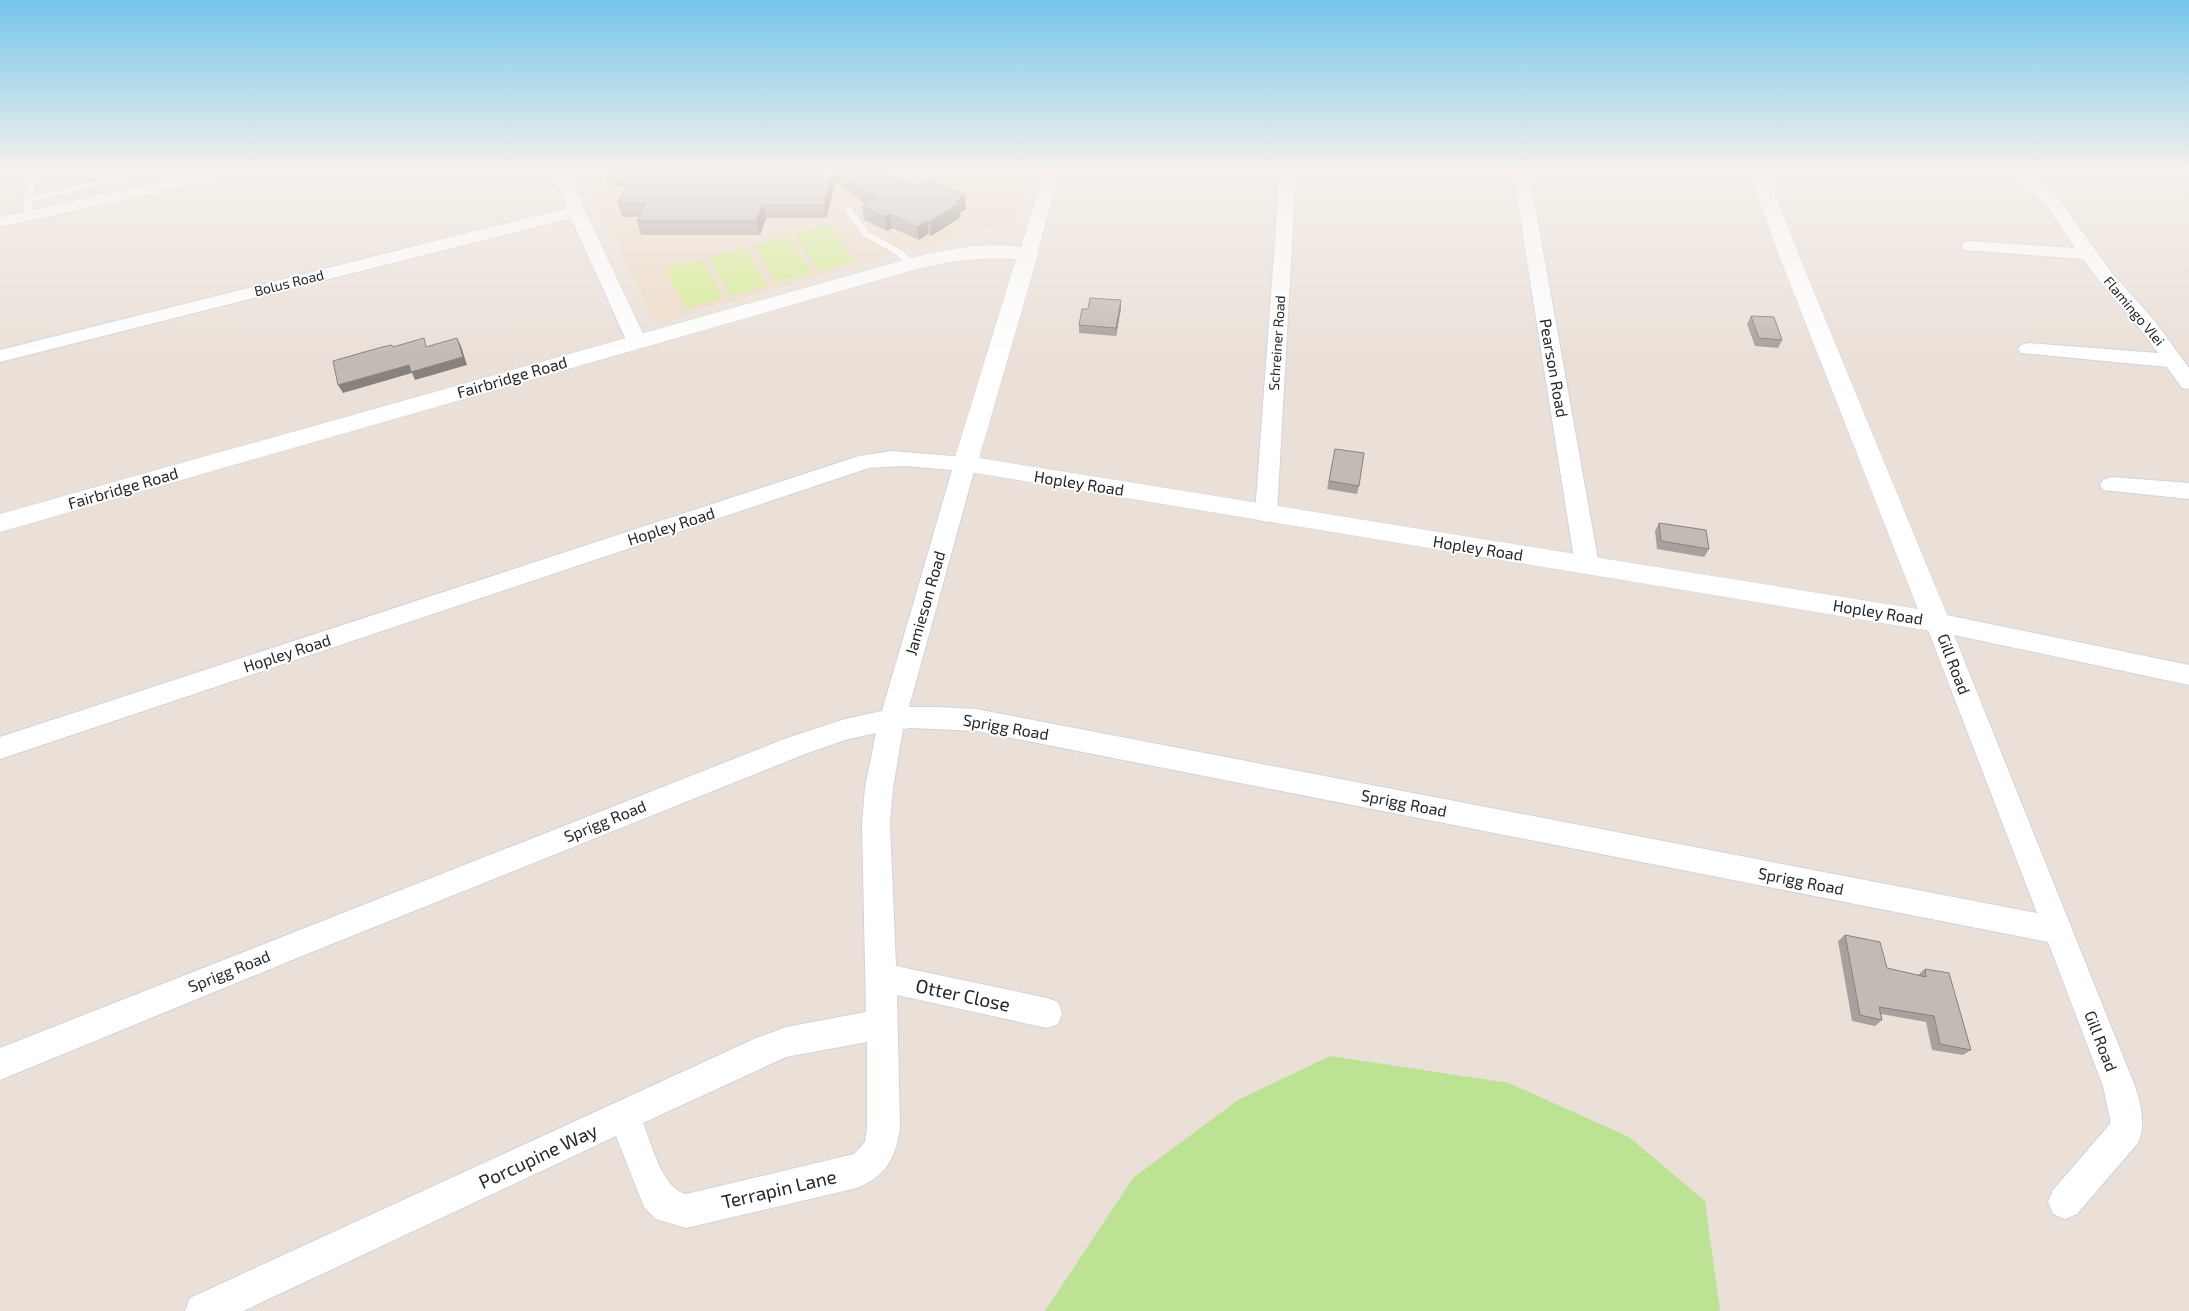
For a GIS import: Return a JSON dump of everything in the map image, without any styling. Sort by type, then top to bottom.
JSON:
[{"type":"street","name":"Bolus Road","points":[[0,356],[490,233]]},
{"type":"street","points":[[588,233],[636,342]]},
{"type":"street","name":"Jamieson Road","points":[[882,1035],[876,824],[879,788],[892,720],[965,464],[1034,233]]},
{"type":"street","name":"Schreiner Road","points":[[1266,514],[1284,233]]},
{"type":"street","name":"Pearson Road","points":[[1531,233],[1587,565]]},
{"type":"street","name":"Gill Road","points":[[1781,233],[1938,622],[2119,1086],[2128,1122],[2126,1131],[2065,1202]]},
{"type":"street","name":"Flamingo Vlei","points":[[2074,233],[2104,276],[2147,324],[2189,383]]},
{"type":"street","points":[[1970,246],[2089,254]]},
{"type":"street","name":"Fairbridge Road","points":[[0,523],[911,264],[953,254],[992,252],[1028,254]]},
{"type":"street","points":[[2028,349],[2174,361]]},
{"type":"street","name":"Hopley Road","points":[[0,748],[867,461],[889,458],[915,458],[965,464],[1938,622],[2189,675]]},
{"type":"street","points":[[2111,485],[2189,491]]},
{"type":"street","name":"Sprigg Road","points":[[0,1064],[286,948],[822,736],[892,720],[928,717],[976,720],[2059,931]]},
{"type":"street","name":"Otter Close","points":[[880,977],[1046,1012]]},
{"type":"street","name":"Terrapin Lane","points":[[624,1116],[656,1195],[668,1207],[686,1210],[857,1171],[874,1159],[882,1140],[885,1108],[882,1035]]},
{"type":"street","name":"Porcupine Way","points":[[203,1311],[765,1050],[786,1042],[882,1035]]},
{"type":"lane","points":[[865,233],[900,253],[911,264]]},
{"type":"shaded area","points":[[612,233],[970,233],[667,319],[652,316]]},
{"type":"green space","points":[[835,233],[854,261],[819,271],[794,234]]},
{"type":"green space","points":[[788,236],[812,273],[776,283],[753,245]]},
{"type":"green space","points":[[745,248],[768,286],[731,296],[709,257]]},
{"type":"green space","points":[[702,259],[723,298],[686,308],[665,269]]},
{"type":"green space","points":[[1330,1056],[1509,1083],[1629,1137],[1705,1201],[1720,1311],[1045,1311],[1133,1178],[1238,1100]]},
{"type":"building","points":[[1090,298],[1121,300],[1116,328],[1079,325],[1082,309],[1088,309]]},
{"type":"building","points":[[1751,316],[1774,317],[1782,340],[1759,338]]},
{"type":"building","points":[[424,338],[426,347],[457,338],[463,357],[411,372],[409,365],[338,385],[333,361],[382,347],[392,345],[393,347]]},
{"type":"building","points":[[1335,449],[1364,453],[1359,486],[1329,481]]},
{"type":"building","points":[[1659,523],[1706,530],[1709,549],[1661,541]]},
{"type":"building","points":[[1845,935],[1880,942],[1887,968],[1926,977],[1925,969],[1949,973],[1971,1050],[1940,1044],[1934,1016],[1879,1007],[1882,1020],[1860,1015]]}]
